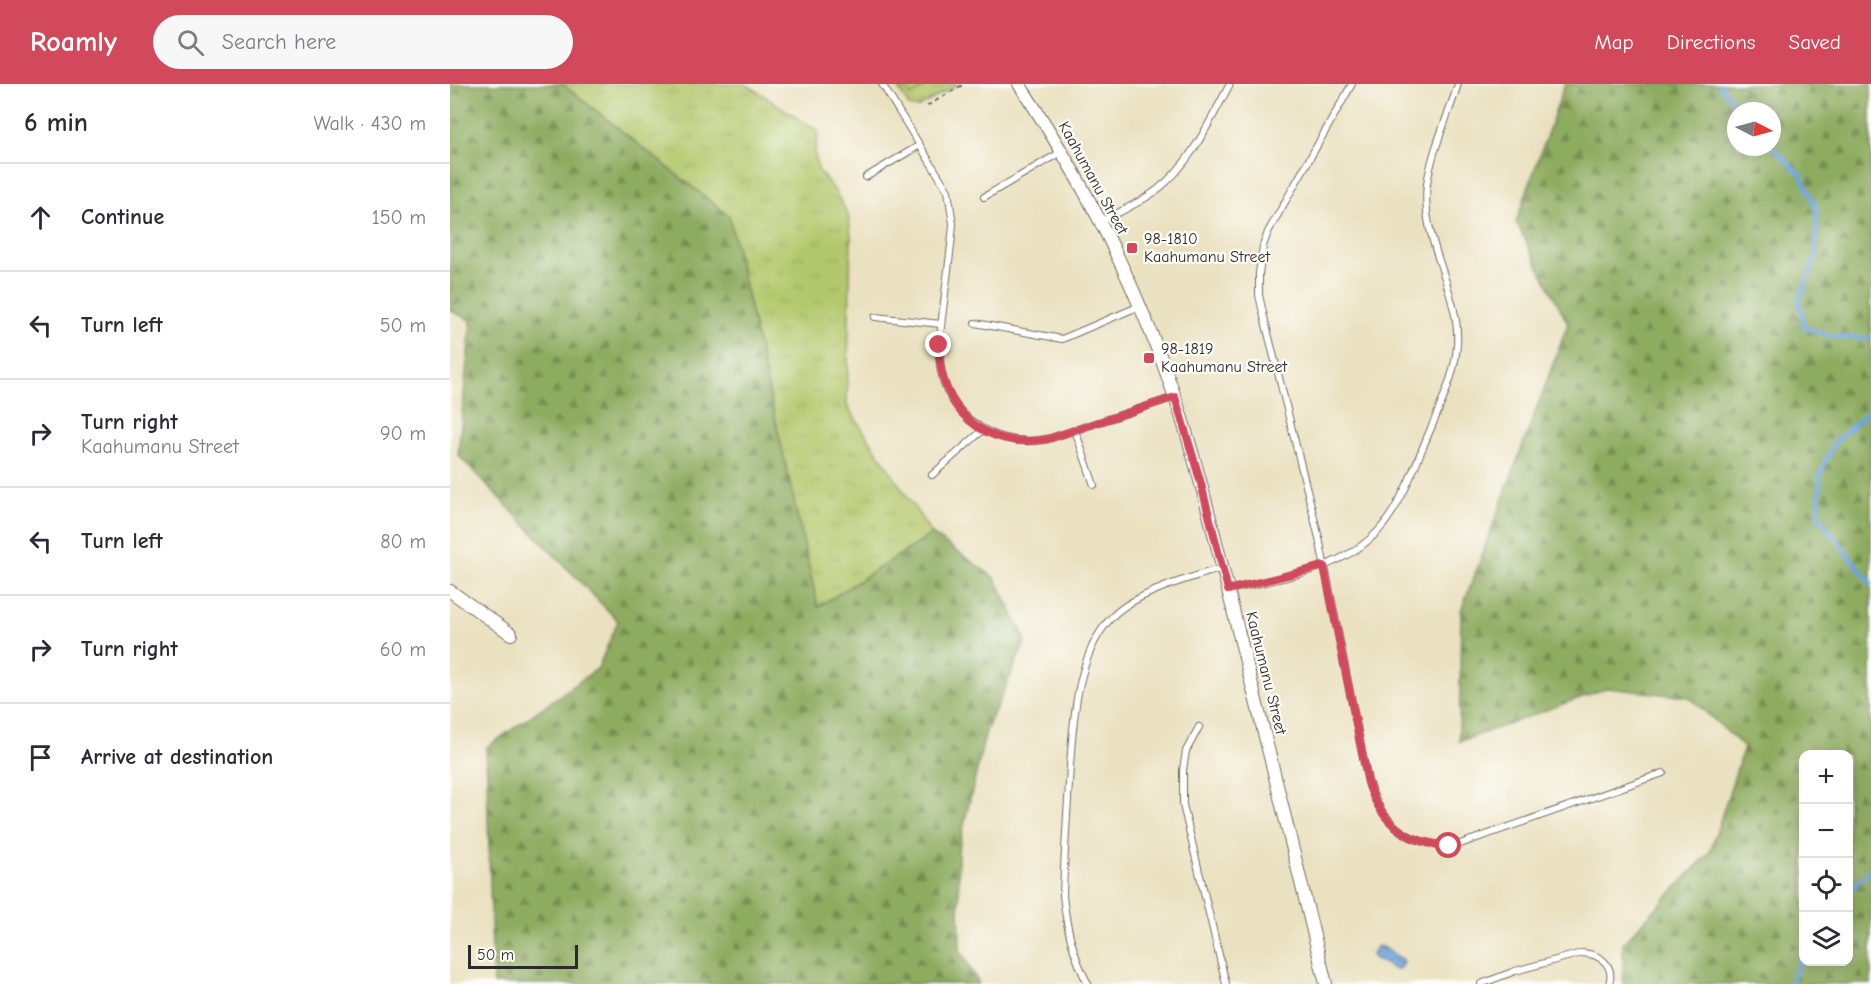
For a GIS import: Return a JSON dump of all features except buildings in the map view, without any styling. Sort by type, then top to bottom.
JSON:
[{"type":"street","name":"Kaahumanu Street","points":[[1019,84],[1062,152],[1100,222],[1140,306],[1175,397],[1200,480],[1326,984]]},
{"type":"street","points":[[450,591],[511,634]]},
{"type":"lane","points":[[882,84],[948,191],[953,213],[938,359],[944,385],[954,404],[969,420],[983,430],[1009,439],[1034,441],[1076,430],[1175,397]]},
{"type":"lane","points":[[1100,222],[1144,199],[1169,179],[1196,144],[1230,84]]},
{"type":"lane","points":[[1352,84],[1278,211],[1263,246],[1259,295],[1324,566],[1368,782],[1374,800],[1385,817],[1403,832],[1426,843],[1449,846],[1663,773]]},
{"type":"lane","points":[[1228,590],[1324,566],[1366,543],[1387,520],[1408,482],[1452,375],[1456,351],[1456,321],[1427,216],[1427,200],[1431,165],[1458,84]]},
{"type":"lane","points":[[866,177],[920,145]]},
{"type":"lane","points":[[984,198],[1062,152]]},
{"type":"lane","points":[[975,323],[1062,339],[1140,306]]},
{"type":"lane","points":[[875,317],[941,324]]},
{"type":"lane","points":[[932,475],[983,430]]},
{"type":"lane","points":[[1076,430],[1094,485]]},
{"type":"lane","points":[[1088,984],[1074,952],[1064,886],[1073,723],[1090,651],[1105,625],[1125,606],[1150,593],[1222,568]]},
{"type":"lane","points":[[1199,726],[1186,752],[1182,770],[1184,805],[1226,984]]},
{"type":"lane","points":[[1481,984],[1515,971],[1582,952],[1592,953],[1606,962],[1611,976],[1609,984]]},
{"type":"path","points":[[927,106],[964,84]]},
{"type":"path","points":[[950,93],[952,97]]},
{"type":"green space","points":[[450,84],[562,84],[729,216],[818,607],[932,534],[995,578],[1026,640],[986,731],[958,851],[960,949],[979,984],[493,984],[486,748],[598,668],[618,621],[458,455],[471,321],[450,310]]},
{"type":"green space","points":[[562,84],[746,84],[818,131],[815,154],[818,170],[835,191],[848,215],[851,236],[847,406],[932,534],[818,607],[729,216]]},
{"type":"green space","points":[[896,84],[958,84],[918,108],[909,106]]},
{"type":"green space","points":[[904,84],[930,84],[911,96]]},
{"type":"green space","points":[[1565,84],[1871,84],[1871,984],[1623,984],[1623,943],[1710,852],[1744,747],[1689,697],[1607,688],[1459,742],[1461,611],[1568,324],[1516,222]]},
{"type":"water","points":[[1380,946],[1402,959],[1403,963],[1400,968],[1396,970],[1373,958],[1372,954],[1376,947]]},
{"type":"waterway","points":[[1719,84],[1733,102]]},
{"type":"waterway","points":[[1781,155],[1801,175],[1817,210],[1816,255],[1799,301],[1804,327],[1834,337],[1871,338]]},
{"type":"waterway","points":[[1871,409],[1834,443],[1820,475],[1819,517],[1871,584]]},
{"type":"waterway","points":[[1853,887],[1871,869]]},
{"type":"waterway","points":[[1790,984],[1799,963]]},
{"type":"place","name":"98-1810 Kaahumanu Street","points":[[1132,248]]},
{"type":"place","name":"98-1819 Kaahumanu Street","points":[[1149,358]]},
{"type":"route","points":[[939,345],[940,371],[948,395],[954,404],[969,420],[983,430],[1009,439],[1034,441],[1048,439],[1175,397],[1200,480],[1228,590],[1324,566],[1368,782],[1374,800],[1385,817],[1403,832],[1426,843],[1449,846]]}]
